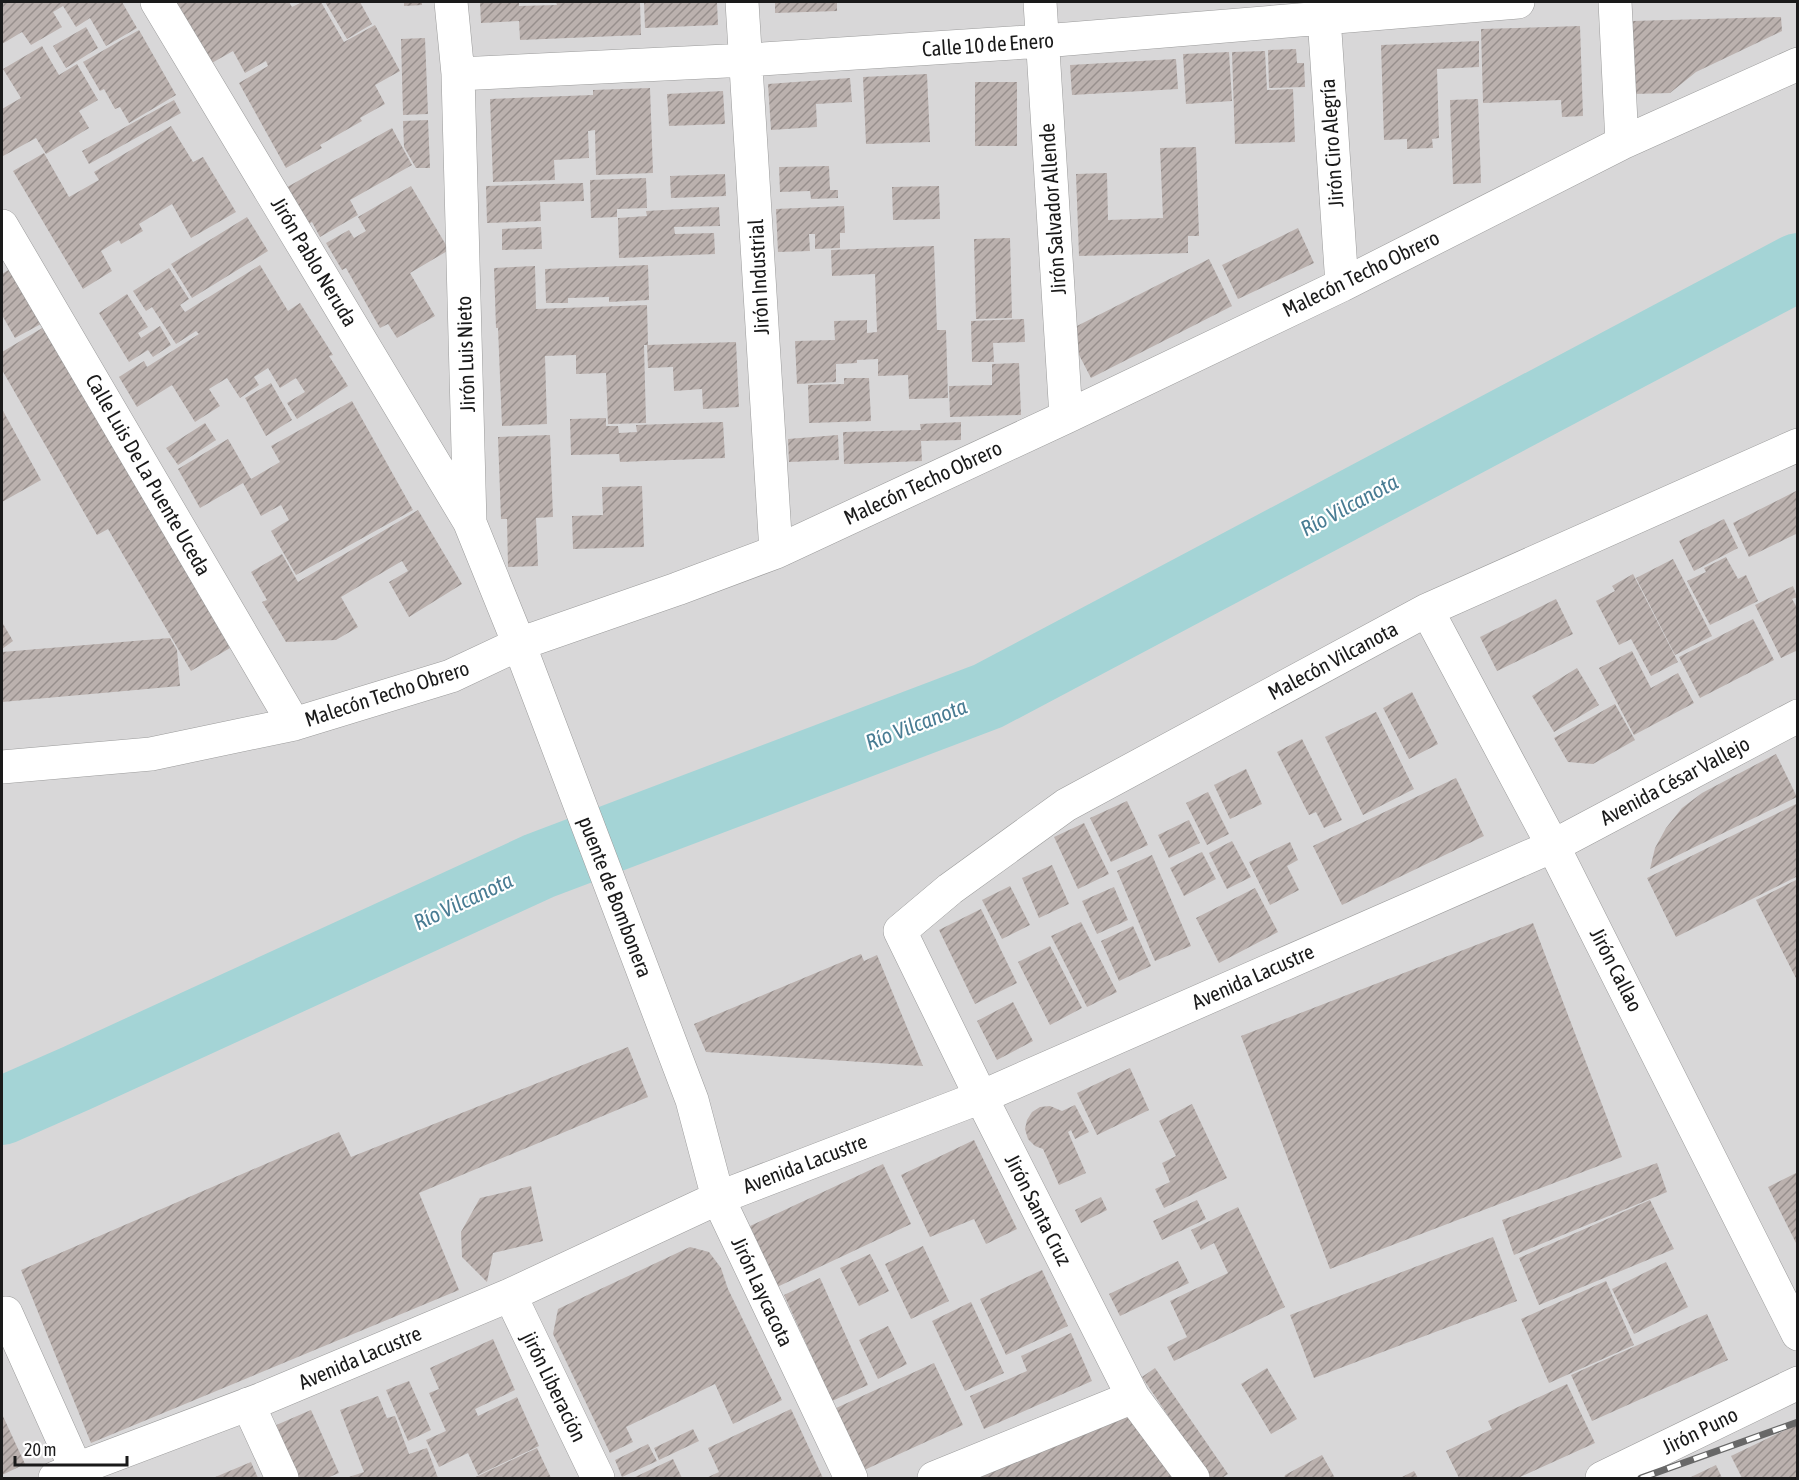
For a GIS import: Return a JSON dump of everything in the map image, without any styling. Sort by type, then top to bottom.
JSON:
[{"type":"street","name":"Jirón Pablo Neruda","points":[[157,2],[470,523]]},
{"type":"street","name":"Jirón Luis Nieto","points":[[451,2],[458,74],[470,523],[538,694]]},
{"type":"street","name":"Jirón Industrial","points":[[742,2],[776,552]]},
{"type":"street","name":"Jirón Salvador Allende","points":[[1040,2],[1066,417]]},
{"type":"street","name":"Calle 10 de Enero","points":[[458,74],[747,60],[1043,41],[1323,9],[1518,2]]},
{"type":"street","points":[[1615,2],[1622,143]]},
{"type":"street","name":"Jirón Ciro Alegría","points":[[1323,9],[1342,285]]},
{"type":"street","name":"Malecón Techo Obrero","points":[[2,767],[151,754],[294,724],[451,676],[519,644],[776,552],[1342,285],[1622,143],[1797,64]]},
{"type":"street","name":"Calle Luis De La Puente Uceda","points":[[2,226],[294,724]]},
{"type":"street","name":"Malecón Vilcanota","points":[[900,931],[950,889],[1066,804],[1427,610],[1797,445]]},
{"type":"street","name":"Jirón Callao","points":[[1427,610],[1553,846],[1797,1334]]},
{"type":"street","name":"puente de Bombonera","points":[[538,694],[692,1100]]},
{"type":"street","name":"Avenida César Vallejo","points":[[1553,846],[1797,716]]},
{"type":"street","name":"Avenida Lacustre","points":[[70,1475],[510,1295],[717,1198],[981,1097],[1553,846]]},
{"type":"street","name":"Jirón Santa Cruz","points":[[900,931],[981,1097],[1133,1396],[1193,1479]]},
{"type":"street","name":"Jirón Laycacota","points":[[692,1100],[717,1198],[851,1479]]},
{"type":"street","name":"jirón Liberación","points":[[510,1295],[598,1479]]},
{"type":"street","points":[[4,1314],[70,1475]]},
{"type":"street","name":"Jirón Puno","points":[[1602,1479],[1797,1383]]},
{"type":"street","points":[[934,1479],[1133,1396]]},
{"type":"street","points":[[248,1404],[282,1479]]},
{"type":"shaded area","points":[[2,2],[1797,2],[1797,1478],[2,1478]]},
{"type":"building","points":[[2,2],[122,2],[137,28],[106,46],[90,18],[76,27],[63,6],[53,12],[62,27],[31,45],[22,32],[2,44]]},
{"type":"building","points":[[176,2],[289,2],[292,7],[302,2],[321,2],[344,42],[375,25],[400,71],[375,85],[385,104],[360,118],[362,121],[320,145],[322,148],[286,168],[239,83],[268,66],[266,61],[245,73],[233,51],[203,68],[168,6]]},
{"type":"building","points":[[325,2],[360,2],[372,24],[347,39]]},
{"type":"building","points":[[404,2],[422,2],[422,5],[404,6]]},
{"type":"building","points":[[480,2],[519,2],[519,6],[557,5],[556,2],[640,2],[641,35],[520,40],[519,21],[481,23]]},
{"type":"building","points":[[644,2],[717,2],[718,25],[645,28]]},
{"type":"building","points":[[775,2],[837,2],[837,11],[775,13]]},
{"type":"building","points":[[1781,17],[1782,31],[1696,72],[1670,93],[1633,94],[1631,21]]},
{"type":"building","points":[[1580,26],[1583,116],[1562,117],[1561,100],[1483,103],[1481,29]]},
{"type":"building","points":[[86,27],[98,48],[66,68],[53,46]]},
{"type":"building","points":[[139,30],[176,95],[129,123],[120,107],[115,109],[104,89],[100,91],[83,62]]},
{"type":"building","points":[[425,38],[428,114],[403,115],[401,39]]},
{"type":"building","points":[[1479,41],[1479,67],[1437,69],[1439,138],[1432,139],[1433,148],[1407,149],[1407,139],[1384,140],[1381,45]]},
{"type":"building","points":[[42,46],[59,75],[77,64],[98,100],[79,111],[89,128],[46,154],[36,138],[3,156],[2,109],[21,98],[3,69]]},
{"type":"building","points":[[1296,49],[1297,63],[1304,63],[1305,87],[1269,88],[1268,50]]},
{"type":"building","points":[[1265,51],[1267,90],[1293,89],[1295,142],[1235,144],[1232,52]]},
{"type":"building","points":[[1229,52],[1232,101],[1186,104],[1183,54]]},
{"type":"building","points":[[1176,59],[1178,89],[1072,95],[1070,65]]},
{"type":"building","points":[[927,74],[930,142],[866,144],[863,77]]},
{"type":"building","points":[[850,78],[852,102],[816,104],[817,127],[771,130],[768,84]]},
{"type":"building","points":[[975,82],[1017,82],[1017,146],[975,146]]},
{"type":"building","points":[[650,88],[653,173],[596,175],[595,130],[588,131],[589,158],[554,160],[555,180],[493,182],[490,99],[593,95],[593,90]]},
{"type":"building","points":[[723,91],[725,124],[669,126],[667,94]]},
{"type":"building","points":[[1478,99],[1481,183],[1453,184],[1450,100]]},
{"type":"building","points":[[174,100],[181,113],[89,164],[82,151]]},
{"type":"building","points":[[428,120],[430,168],[416,168],[404,147],[403,121]]},
{"type":"building","points":[[171,126],[193,162],[203,157],[236,212],[191,238],[172,204],[139,224],[143,231],[121,244],[119,240],[101,251],[112,271],[83,289],[13,171],[44,153],[69,197],[99,180],[94,172]]},
{"type":"building","points":[[392,128],[412,165],[350,200],[358,215],[320,237],[312,222],[303,227],[282,190]]},
{"type":"building","points":[[1196,147],[1199,236],[1188,236],[1188,253],[1079,256],[1076,174],[1107,173],[1108,220],[1163,218],[1160,148]]},
{"type":"building","points":[[829,166],[830,190],[838,190],[838,198],[811,199],[810,191],[780,192],[779,167]]},
{"type":"building","points":[[725,174],[726,196],[671,198],[670,176]]},
{"type":"building","points":[[646,178],[647,208],[617,209],[617,217],[591,218],[590,180]]},
{"type":"building","points":[[583,183],[584,201],[540,202],[541,221],[487,223],[486,186]]},
{"type":"building","points":[[411,186],[449,250],[410,273],[435,316],[397,338],[388,324],[380,328],[346,268],[342,270],[326,243],[349,230],[354,238],[366,231],[358,217]]},
{"type":"building","points":[[939,186],[940,219],[893,220],[892,187]]},
{"type":"building","points":[[844,206],[845,233],[840,233],[840,248],[815,249],[815,234],[809,234],[810,251],[778,252],[776,209]]},
{"type":"building","points":[[719,207],[720,226],[674,227],[675,234],[714,233],[715,254],[619,258],[618,218],[647,216],[646,211]]},
{"type":"building","points":[[247,217],[268,251],[192,298],[171,264]]},
{"type":"building","points":[[541,227],[542,249],[502,250],[502,229]]},
{"type":"building","points":[[1298,228],[1314,263],[1238,299],[1222,265]]},
{"type":"building","points":[[1010,238],[1012,318],[976,319],[974,239]]},
{"type":"building","points":[[934,246],[937,330],[946,330],[948,398],[909,399],[908,375],[878,376],[878,359],[836,364],[836,382],[797,384],[795,341],[835,340],[834,321],[867,320],[867,333],[877,332],[875,274],[832,276],[831,250]]},
{"type":"building","points":[[1209,259],[1232,306],[1091,378],[1077,351],[1077,326]]},
{"type":"building","points":[[260,265],[288,311],[300,303],[333,355],[329,356],[348,386],[297,419],[287,403],[305,392],[296,378],[280,388],[268,368],[254,377],[259,385],[240,398],[227,378],[209,389],[220,406],[195,422],[172,385],[137,407],[119,377],[144,361],[147,367],[199,334],[196,331],[176,344],[152,307],[146,311],[133,291],[169,268],[189,299],[180,305],[185,312]]},
{"type":"building","points":[[648,265],[649,300],[609,302],[609,297],[568,298],[568,303],[546,303],[545,269]]},
{"type":"building","points":[[535,266],[536,309],[647,305],[648,345],[644,345],[646,423],[608,424],[606,373],[576,374],[576,355],[545,356],[547,424],[502,426],[494,268]]},
{"type":"building","points":[[10,269],[41,324],[15,338],[2,315],[2,274]]},
{"type":"building","points":[[127,294],[148,327],[138,333],[141,338],[160,326],[171,345],[153,357],[148,350],[129,362],[99,313]]},
{"type":"building","points":[[1024,319],[1025,342],[993,343],[994,362],[972,362],[971,321]]},
{"type":"building","points":[[44,327],[230,648],[191,671],[108,529],[97,535],[2,370],[2,352]]},
{"type":"building","points":[[736,342],[739,407],[703,409],[702,389],[674,391],[673,367],[648,368],[647,345]]},
{"type":"building","points":[[1019,363],[1021,415],[950,417],[949,386],[992,385],[992,364]]},
{"type":"building","points":[[844,378],[869,378],[871,421],[809,423],[808,385],[844,384]]},
{"type":"building","points":[[271,383],[292,420],[266,436],[245,398]]},
{"type":"building","points":[[352,401],[413,510],[296,575],[271,531],[289,520],[281,505],[261,516],[243,483],[200,508],[178,469],[228,439],[251,479],[280,462],[271,446]]},
{"type":"building","points":[[2,409],[41,480],[2,502]]},
{"type":"building","points":[[606,418],[606,426],[618,426],[619,433],[637,432],[636,425],[723,422],[725,458],[620,462],[619,454],[571,455],[570,419]]},
{"type":"building","points":[[961,422],[961,440],[921,441],[922,461],[844,464],[843,432],[921,430],[920,424]]},
{"type":"building","points":[[205,423],[216,440],[178,465],[166,448]]},
{"type":"building","points":[[550,435],[553,517],[536,518],[538,566],[508,567],[507,519],[501,519],[498,437]]},
{"type":"building","points":[[838,435],[839,460],[789,462],[788,439]]},
{"type":"building","points":[[642,486],[644,547],[573,549],[572,516],[603,515],[602,487]]},
{"type":"building","points":[[1798,490],[1798,533],[1749,557],[1733,523]]},
{"type":"building","points":[[418,510],[462,584],[409,617],[389,582],[408,571],[402,561],[341,597],[358,627],[336,640],[286,642],[262,602],[267,600],[251,572],[282,554],[298,582]]},
{"type":"building","points":[[1724,519],[1738,548],[1694,571],[1679,541]]},
{"type":"building","points":[[1726,557],[1738,579],[1746,575],[1758,601],[1710,625],[1687,581],[1706,572],[1704,568]]},
{"type":"building","points":[[1673,559],[1712,636],[1675,655],[1636,578]]},
{"type":"building","points":[[1633,574],[1678,662],[1651,676],[1631,639],[1619,645],[1596,601],[1615,591],[1612,586]]},
{"type":"building","points":[[1793,586],[1797,597],[1792,599],[1798,609],[1798,650],[1781,658],[1755,605]]},
{"type":"building","points":[[1556,599],[1573,634],[1497,671],[1480,637]]},
{"type":"building","points":[[1753,619],[1774,660],[1700,698],[1679,657]]},
{"type":"building","points":[[2,622],[13,641],[2,649]]},
{"type":"building","points":[[170,638],[177,650],[180,686],[2,702],[2,652]]},
{"type":"building","points":[[1632,651],[1651,688],[1678,673],[1694,703],[1634,735],[1599,668]]},
{"type":"building","points":[[1577,668],[1599,705],[1554,732],[1532,696]]},
{"type":"building","points":[[1412,692],[1438,744],[1409,759],[1383,708]]},
{"type":"building","points":[[1615,704],[1635,740],[1593,764],[1568,762],[1554,738]]},
{"type":"building","points":[[1376,712],[1414,789],[1363,815],[1325,737]]},
{"type":"building","points":[[1302,739],[1342,820],[1324,828],[1316,812],[1309,815],[1277,752]]},
{"type":"building","points":[[1776,754],[1797,797],[1650,869],[1655,848],[1666,828],[1682,808],[1702,793]]},
{"type":"building","points":[[1246,769],[1262,804],[1230,819],[1214,785]]},
{"type":"building","points":[[1456,778],[1484,836],[1342,905],[1313,846]]},
{"type":"building","points":[[1208,792],[1229,834],[1207,845],[1186,803]]},
{"type":"building","points":[[1127,801],[1148,845],[1111,862],[1090,818]]},
{"type":"building","points":[[1798,803],[1798,876],[1676,937],[1647,878]]},
{"type":"building","points":[[1189,820],[1200,843],[1169,858],[1158,835]]},
{"type":"building","points":[[1084,823],[1109,874],[1078,889],[1054,837]]},
{"type":"building","points":[[1232,841],[1251,877],[1227,889],[1209,853]]},
{"type":"building","points":[[1290,842],[1298,860],[1287,866],[1299,890],[1270,905],[1249,862]]},
{"type":"building","points":[[1202,852],[1216,879],[1184,896],[1170,868]]},
{"type":"building","points":[[1152,855],[1191,946],[1155,961],[1117,871]]},
{"type":"building","points":[[1052,865],[1069,904],[1039,918],[1022,878]]},
{"type":"building","points":[[1798,879],[1798,982],[1756,900]]},
{"type":"building","points":[[1010,886],[1030,925],[1002,939],[982,900]]},
{"type":"building","points":[[1114,887],[1128,920],[1097,934],[1082,901]]},
{"type":"building","points":[[1255,888],[1278,932],[1219,963],[1196,918]]},
{"type":"building","points":[[981,909],[1017,983],[975,1004],[939,930]]},
{"type":"building","points":[[1081,922],[1117,992],[1087,1007],[1051,936]]},
{"type":"building","points":[[1533,923],[1622,1157],[1330,1269],[1241,1036]]},
{"type":"building","points":[[1133,926],[1151,966],[1119,981],[1101,941]]},
{"type":"building","points":[[1050,946],[1082,1008],[1050,1025],[1018,962]]},
{"type":"building","points":[[861,954],[864,961],[877,955],[923,1066],[706,1052],[694,1024]]},
{"type":"building","points":[[1013,1002],[1033,1041],[997,1060],[977,1021]]},
{"type":"building","points":[[628,1047],[648,1097],[419,1193],[459,1290],[91,1443],[21,1270],[339,1132],[351,1157]]},
{"type":"building","points":[[1130,1068],[1149,1110],[1097,1135],[1077,1093]]},
{"type":"building","points":[[1192,1104],[1227,1178],[1164,1208],[1155,1189],[1170,1182],[1162,1163],[1176,1156],[1159,1121]]},
{"type":"building","points":[[1075,1105],[1089,1132],[1075,1139],[1071,1130],[1068,1132],[1086,1173],[1059,1185],[1043,1149],[1035,1146],[1028,1139],[1025,1129],[1032,1112],[1040,1107],[1050,1106],[1062,1111]]},
{"type":"building","points":[[974,1140],[1017,1229],[986,1244],[974,1219],[930,1237],[901,1175]]},
{"type":"building","points":[[1657,1163],[1667,1192],[1514,1255],[1502,1220]]},
{"type":"building","points":[[883,1164],[911,1224],[777,1287],[750,1226]]},
{"type":"building","points":[[1798,1172],[1798,1247],[1768,1187]]},
{"type":"building","points":[[531,1186],[543,1241],[493,1253],[487,1282],[462,1257],[461,1232],[480,1198]]},
{"type":"building","points":[[1101,1197],[1107,1210],[1081,1223],[1075,1210]]},
{"type":"building","points":[[1197,1200],[1206,1219],[1162,1240],[1153,1221]]},
{"type":"building","points":[[1650,1200],[1674,1249],[1539,1305],[1519,1258]]},
{"type":"building","points":[[1238,1207],[1285,1307],[1174,1361],[1167,1347],[1187,1337],[1170,1301],[1228,1273],[1214,1243],[1201,1250],[1191,1230]]},
{"type":"building","points":[[1493,1237],[1517,1301],[1314,1378],[1290,1315]]},
{"type":"building","points":[[923,1246],[949,1301],[911,1319],[885,1264]]},
{"type":"building","points":[[690,1247],[709,1252],[721,1268],[728,1289],[782,1400],[733,1424],[715,1384],[626,1427],[633,1442],[610,1453],[553,1334],[558,1309]]},
{"type":"building","points":[[870,1254],[889,1291],[859,1306],[840,1268]]},
{"type":"building","points":[[1178,1261],[1189,1283],[1120,1316],[1109,1294]]},
{"type":"building","points":[[1666,1262],[1688,1307],[1634,1334],[1612,1289]]},
{"type":"building","points":[[1042,1270],[1068,1326],[1006,1355],[980,1299]]},
{"type":"building","points":[[820,1278],[868,1385],[832,1401],[784,1295]]},
{"type":"building","points":[[1606,1281],[1634,1345],[1549,1383],[1521,1319]]},
{"type":"building","points":[[971,1302],[1004,1373],[965,1391],[932,1321]]},
{"type":"building","points":[[1707,1314],[1728,1360],[1592,1421],[1571,1375]]},
{"type":"building","points":[[888,1326],[907,1364],[878,1379],[859,1340]]},
{"type":"building","points":[[1071,1333],[1092,1381],[984,1429],[970,1396],[1027,1371],[1021,1356]]},
{"type":"building","points":[[493,1339],[515,1390],[475,1409],[478,1416],[517,1397],[539,1446],[478,1475],[468,1453],[439,1467],[426,1440],[446,1431],[429,1393],[439,1389],[430,1368]]},
{"type":"building","points":[[934,1363],[963,1425],[862,1471],[834,1409]]},
{"type":"building","points":[[1155,1368],[1228,1474],[1222,1478],[1210,1478],[1142,1377]]},
{"type":"building","points":[[1267,1368],[1297,1419],[1271,1434],[1241,1384]]},
{"type":"building","points":[[409,1381],[431,1430],[408,1441],[386,1390]]},
{"type":"building","points":[[1567,1384],[1595,1443],[1518,1478],[1459,1478],[1446,1451],[1492,1429],[1488,1421]]},
{"type":"building","points":[[378,1396],[387,1418],[395,1416],[409,1454],[427,1448],[438,1478],[346,1478],[364,1472],[340,1410]]},
{"type":"building","points":[[1136,1400],[1175,1478],[979,1478]]},
{"type":"building","points":[[791,1409],[823,1478],[706,1478],[719,1472],[708,1448]]},
{"type":"building","points":[[311,1410],[339,1473],[327,1478],[298,1478],[274,1426]]},
{"type":"building","points":[[2,1414],[25,1464],[2,1475]]},
{"type":"building","points":[[1798,1424],[1798,1478],[1742,1478],[1731,1456]]},
{"type":"building","points":[[693,1429],[699,1441],[659,1460],[654,1448]]},
{"type":"building","points":[[648,1444],[657,1461],[622,1477],[615,1460]]},
{"type":"building","points":[[537,1448],[551,1478],[473,1478],[478,1476]]},
{"type":"building","points":[[1322,1455],[1335,1478],[1284,1478],[1285,1475]]},
{"type":"building","points":[[673,1459],[682,1478],[633,1478]]},
{"type":"building","points":[[251,1462],[258,1478],[213,1478]]},
{"type":"building","points":[[1716,1465],[1722,1478],[1689,1478]]},
{"type":"building","points":[[1414,1471],[1418,1478],[1400,1478]]},
{"type":"waterway","name":"Río Vilcanota","points":[[2,1111],[539,866],[988,696],[1798,267]]},
{"type":"railway","points":[[1641,1478],[1798,1422]]}]
